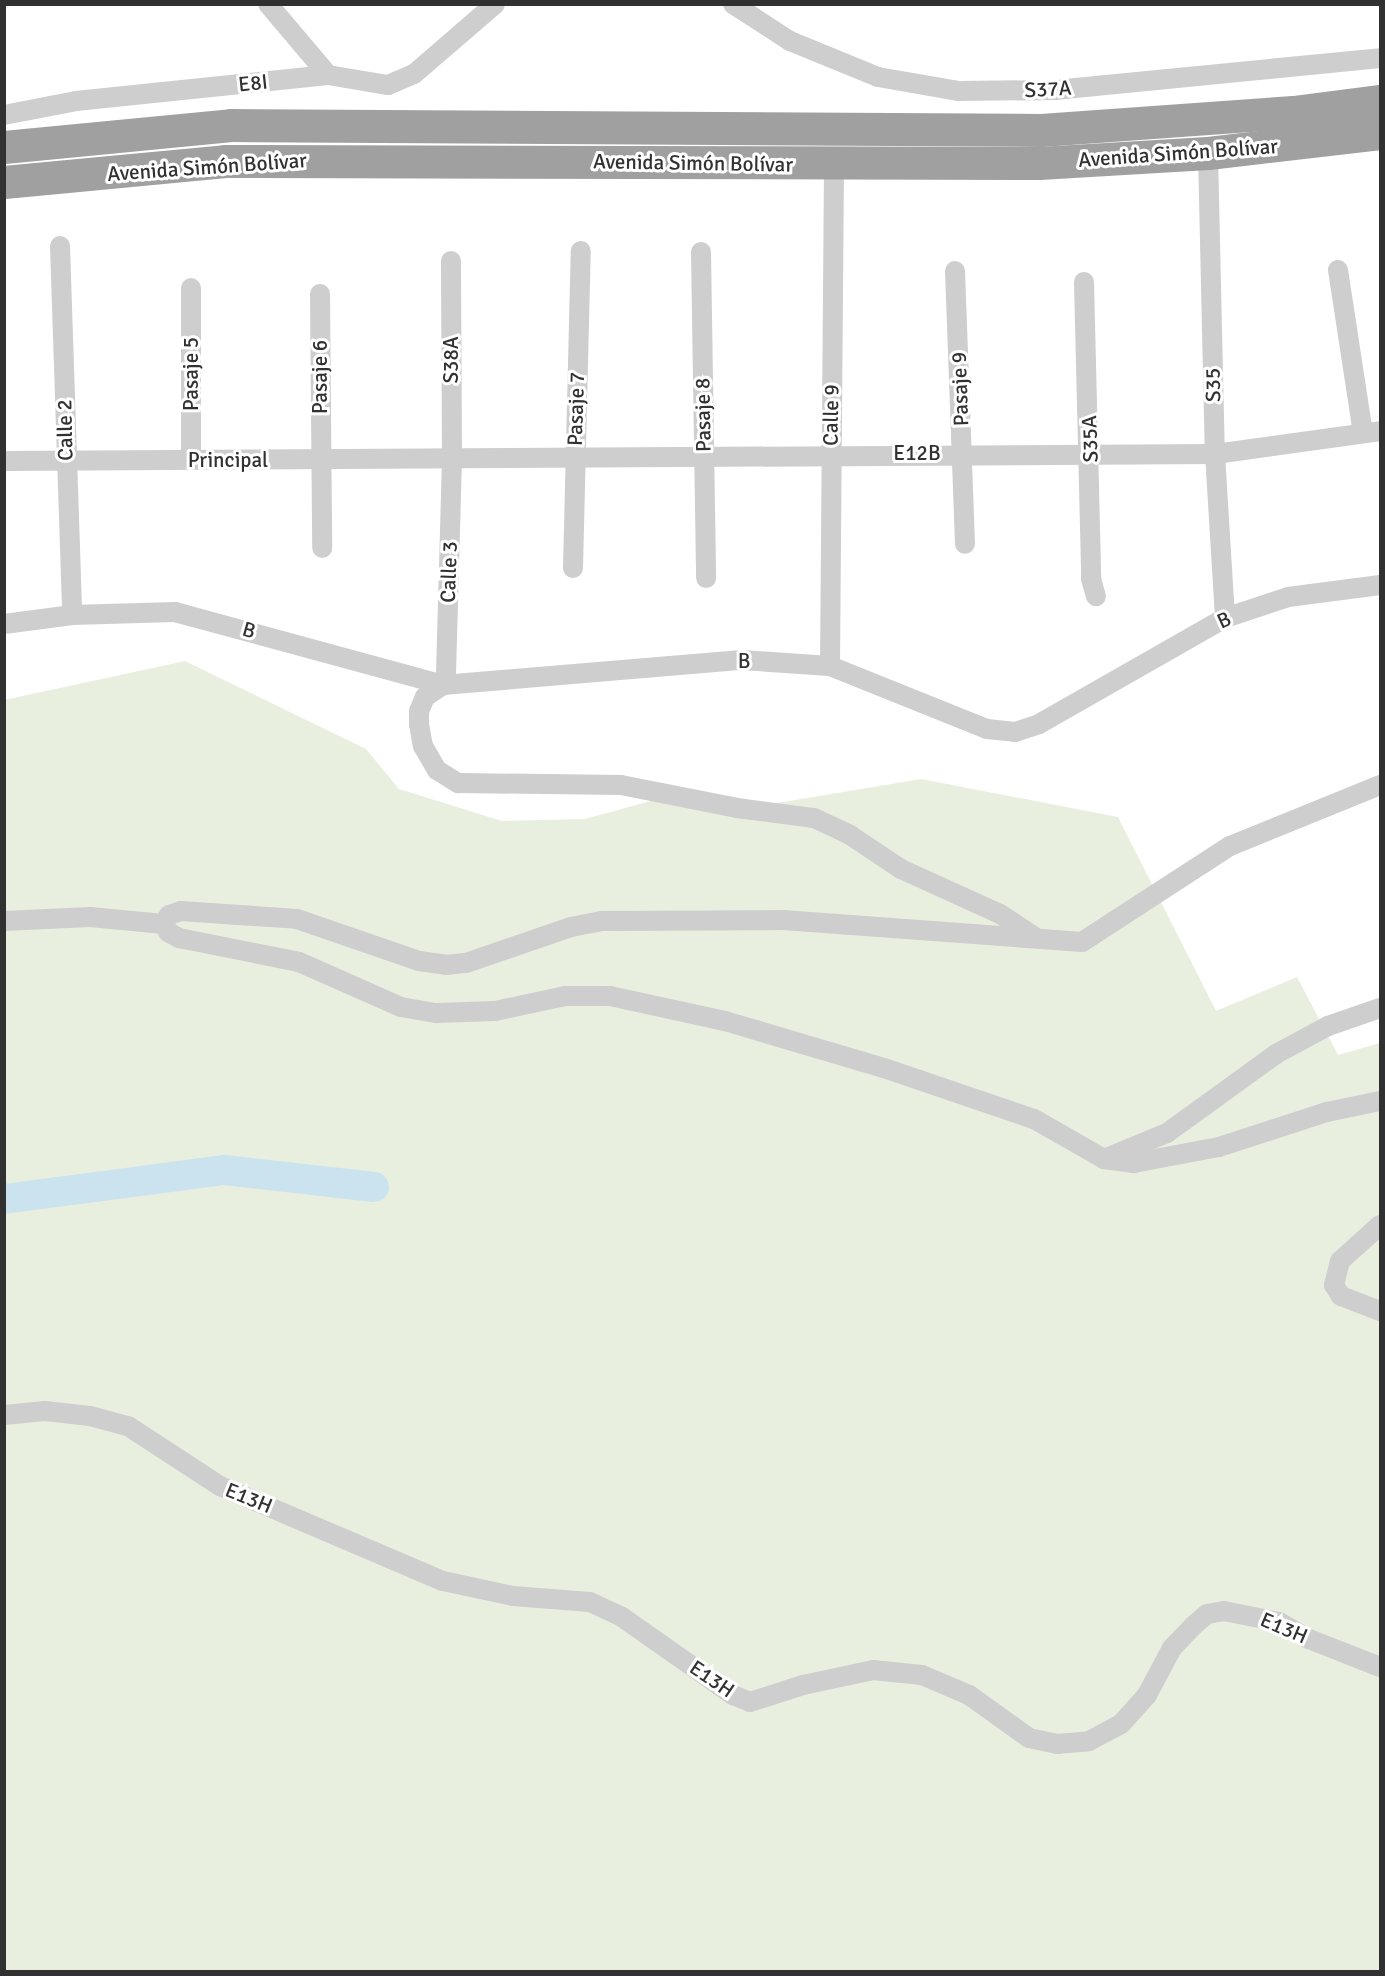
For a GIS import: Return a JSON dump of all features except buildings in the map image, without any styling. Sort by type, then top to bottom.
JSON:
[{"type":"highway","name":"Avenida Simón Bolívar","points":[[10,130],[231,125],[1041,130],[1293,112],[1380,101]]},
{"type":"highway","points":[[386,159],[448,152],[456,139],[450,127]]},
{"type":"highway","name":"Avenida Simón Bolívar","points":[[5,182],[225,161],[386,159],[834,165],[1039,163],[1208,153],[1380,134]]},
{"type":"street","points":[[268,4],[328,75]]},
{"type":"street","name":"S37A","points":[[733,4],[790,41],[878,77],[958,91],[1055,90],[1380,57]]},
{"type":"street","name":"E8I","points":[[10,130],[76,101],[328,75],[388,85],[414,74],[483,8]]},
{"type":"street","name":"S35","points":[[1208,153],[1215,454],[1225,618]]},
{"type":"street","name":"Calle 9","points":[[830,666],[834,165]]},
{"type":"street","points":[[4,199],[65,176]]},
{"type":"street","name":"Calle 2","points":[[60,246],[65,461],[72,615]]},
{"type":"street","name":"Pasaje 7","points":[[573,568],[574,455],[581,251]]},
{"type":"street","name":"Pasaje 8","points":[[701,252],[706,578]]},
{"type":"street","name":"S38A","points":[[451,261],[452,458]]},
{"type":"street","points":[[1338,270],[1372,432]]},
{"type":"street","name":"Pasaje 9","points":[[955,271],[965,544]]},
{"type":"street","name":"S35A","points":[[1084,282],[1091,452],[1091,579],[1096,596]]},
{"type":"street","name":"Pasaje 5","points":[[191,288],[191,460]]},
{"type":"street","name":"Pasaje 6","points":[[320,294],[322,548]]},
{"type":"street","name":"E12B","points":[[452,458],[574,455],[1091,452],[1215,454],[1372,432]]},
{"type":"street","name":"Principal","points":[[4,461],[452,458]]},
{"type":"street","name":"Calle 3","points":[[443,685],[446,674],[452,458]]},
{"type":"street","name":"B","points":[[4,624],[72,615],[175,612],[443,685],[732,661],[830,666],[987,729],[1015,732],[1039,724],[1225,618],[1288,597],[1380,585]]},
{"type":"street","points":[[443,685],[425,697],[419,711],[419,724],[423,746],[437,770],[458,783],[621,785],[813,818],[849,835],[901,869],[1000,914],[1035,937]]},
{"type":"street","points":[[164,924],[169,915],[181,911],[297,919],[419,961],[446,965],[466,963],[571,927],[601,921],[783,920],[1082,942],[1230,846],[1380,785]]},
{"type":"street","points":[[4,921],[90,917],[164,924]]},
{"type":"street","points":[[164,924],[168,932],[179,938],[299,962],[401,1007],[436,1013],[495,1011],[566,996],[610,996],[725,1021],[884,1068],[1034,1119],[1104,1159],[1134,1163],[1219,1147],[1327,1113],[1380,1101]]},
{"type":"street","points":[[1104,1159],[1167,1132],[1276,1054],[1328,1026],[1380,1008]]},
{"type":"street","points":[[1380,1225],[1340,1261],[1334,1285],[1341,1296],[1380,1311]]},
{"type":"street","name":"E13H","points":[[4,1415],[45,1411],[90,1416],[128,1426],[220,1486],[442,1581],[513,1596],[590,1602],[622,1617],[733,1695],[750,1702],[803,1685],[873,1670],[922,1675],[969,1695],[1029,1738],[1057,1744],[1089,1741],[1121,1724],[1134,1710],[1147,1695],[1172,1648],[1193,1626],[1207,1614],[1224,1611],[1279,1622],[1309,1639],[1380,1667]]},
{"type":"green space","points":[[185,661],[366,749],[399,789],[502,821],[585,819],[669,796],[771,804],[921,779],[1118,817],[1216,1011],[1297,977],[1338,1055],[1380,1043],[1380,1971],[5,1971],[4,700]]},
{"type":"waterway","points":[[4,1199],[225,1170],[374,1187]]}]
